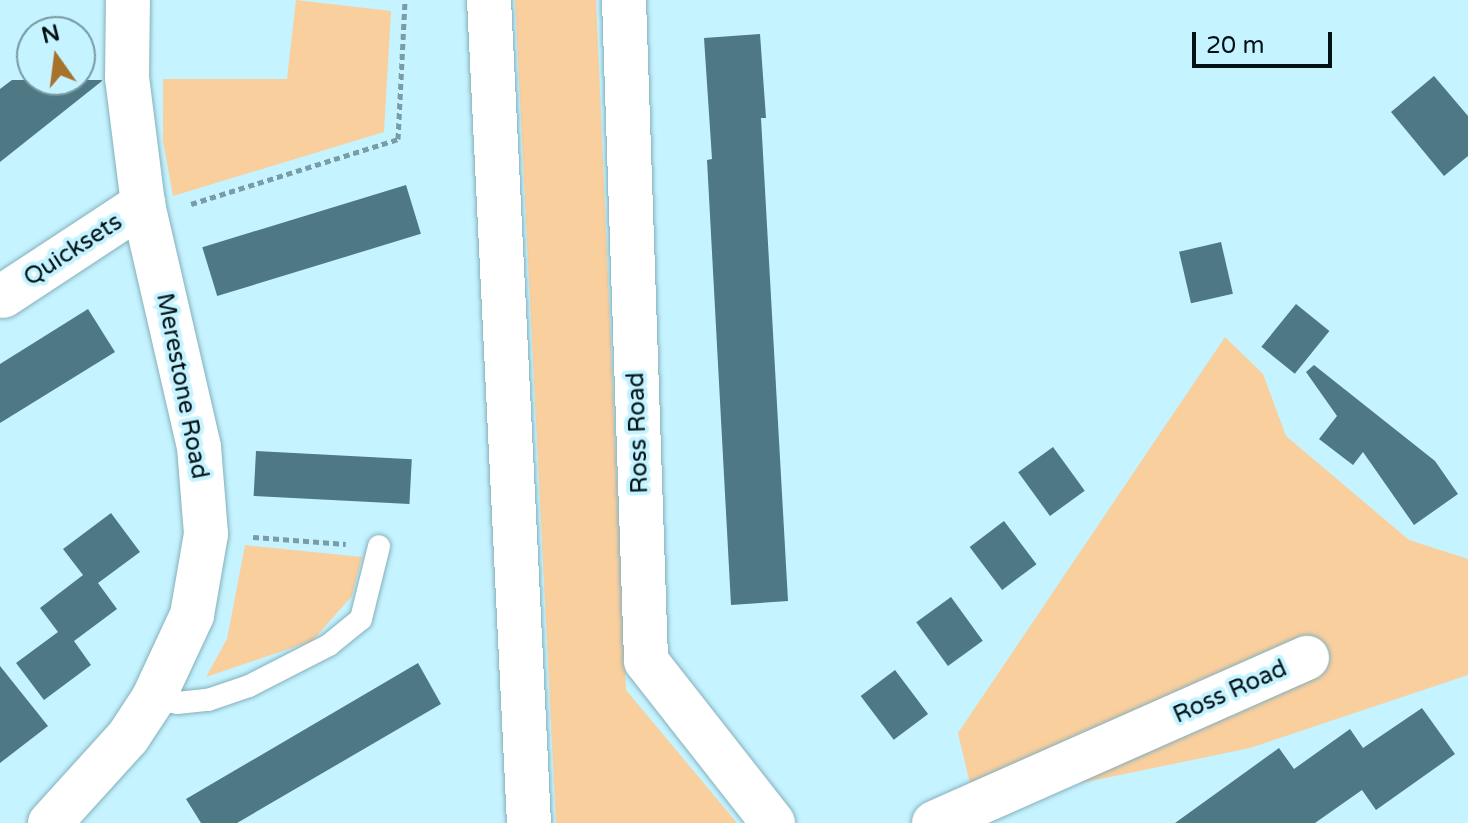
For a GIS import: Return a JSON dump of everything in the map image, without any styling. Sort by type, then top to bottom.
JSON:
[{"type":"main road","name":"Merestone Road","points":[[50,823],[128,737],[153,699],[192,615],[206,534],[199,447],[143,204],[127,78],[128,0]]},
{"type":"main road","points":[[489,0],[529,823]]},
{"type":"main road","name":"Ross Road","points":[[624,0],[646,661],[773,823]]},
{"type":"main road","name":"Quicksets","points":[[3,296],[143,204]]},
{"type":"main road","name":"Ross Road","points":[[934,823],[1307,658]]},
{"type":"lane","points":[[153,699],[177,703],[208,700],[249,686],[329,645],[361,619],[379,546]]},
{"type":"path","points":[[143,204],[174,209],[398,139],[405,0]]},
{"type":"path","points":[[206,534],[379,546]]},
{"type":"shaded area","points":[[296,0],[391,11],[384,132],[173,196],[163,141],[163,79],[287,79]]},
{"type":"shaded area","points":[[515,0],[596,0],[626,690],[737,823],[556,823]]},
{"type":"shaded area","points":[[1225,337],[1263,374],[1286,436],[1409,540],[1468,559],[1468,675],[1250,748],[975,805],[958,733]]},
{"type":"shaded area","points":[[245,545],[362,557],[352,596],[312,641],[206,677],[227,639]]},
{"type":"building","points":[[760,34],[766,118],[761,118],[788,601],[731,605],[707,160],[712,159],[704,38]]},
{"type":"building","points":[[1434,76],[1468,116],[1468,156],[1444,176],[1391,112]]},
{"type":"building","points":[[16,80],[16,96],[83,96],[0,162],[0,89]]},
{"type":"building","points":[[406,185],[421,234],[217,296],[202,247]]},
{"type":"building","points":[[1221,242],[1233,294],[1191,303],[1179,252]]},
{"type":"building","points":[[1296,304],[1329,331],[1295,374],[1261,347]]},
{"type":"building","points":[[88,309],[115,352],[0,423],[0,364]]},
{"type":"building","points":[[1314,365],[1435,461],[1458,494],[1414,525],[1363,452],[1353,465],[1319,439],[1337,416],[1306,372]]},
{"type":"building","points":[[1053,447],[1085,491],[1050,516],[1018,472]]},
{"type":"building","points":[[256,451],[412,459],[409,504],[254,496]]},
{"type":"building","points":[[111,513],[140,552],[98,583],[117,609],[74,641],[91,665],[44,700],[16,663],[58,632],[40,608],[83,575],[63,549]]},
{"type":"building","points":[[1004,521],[1036,564],[1002,590],[970,547]]},
{"type":"building","points":[[951,597],[983,641],[948,666],[916,622]]},
{"type":"building","points":[[418,663],[441,704],[237,823],[201,823],[186,799]]},
{"type":"building","points":[[0,666],[48,726],[0,763]]},
{"type":"building","points":[[895,670],[928,714],[894,740],[861,696]]},
{"type":"building","points":[[1422,708],[1455,754],[1376,810],[1362,790],[1315,823],[1175,823],[1279,748],[1294,769],[1350,729],[1363,748]]}]
